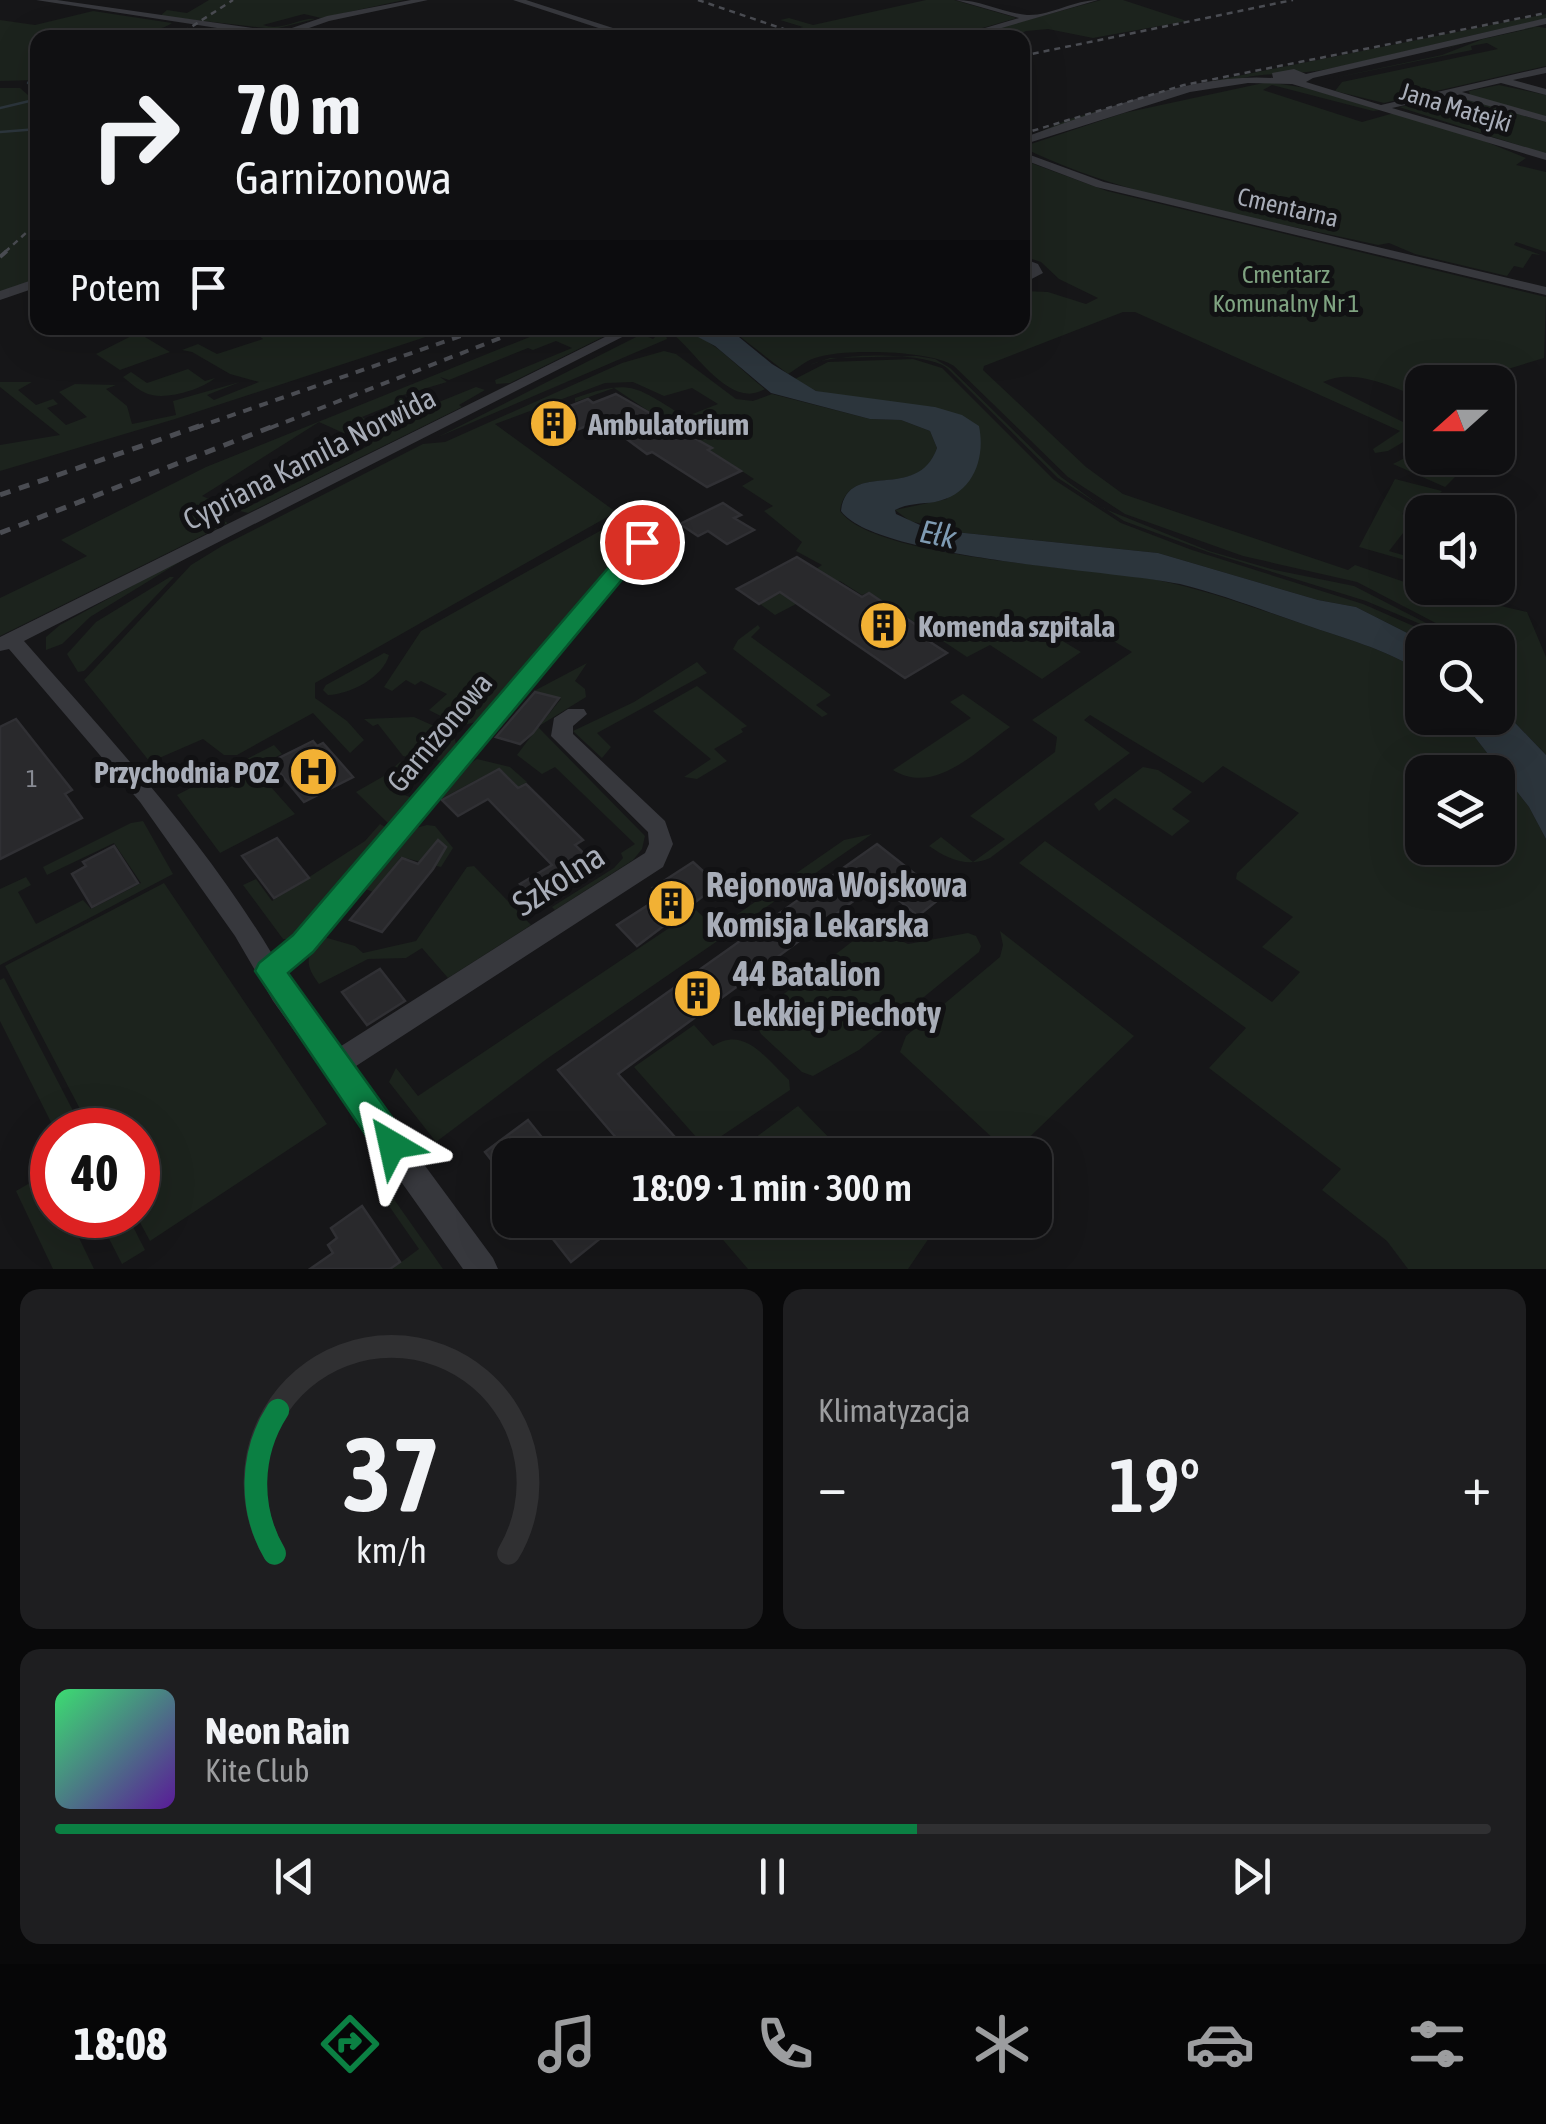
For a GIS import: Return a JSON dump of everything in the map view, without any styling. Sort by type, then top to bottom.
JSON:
[{"type":"street","points":[[40,0],[249,30]]},
{"type":"street","points":[[129,15],[153,0]]},
{"type":"street","points":[[293,30],[327,19],[424,0]]},
{"type":"street","points":[[517,0],[614,30]]},
{"type":"street","points":[[960,0],[1028,18]]},
{"type":"street","points":[[984,30],[1094,0]]},
{"type":"street","points":[[1030,139],[1116,110],[1231,83],[1294,78],[1543,23]]},
{"type":"street","points":[[1381,108],[1546,70]]},
{"type":"street","name":"Jana Matejki","points":[[1294,78],[1546,158]]},
{"type":"street","points":[[1500,80],[1546,92]]},
{"type":"street","points":[[1448,92],[1546,120]]},
{"type":"street","name":"Cmentarna","points":[[1030,158],[1113,189],[1546,291]]},
{"type":"street","points":[[0,296],[30,285]]},
{"type":"street","name":"Cypriana Kamila Norwida","points":[[6,643],[617,335]]},
{"type":"street","name":"Garnizonowa","points":[[270,971],[303,944],[653,529]]},
{"type":"street","points":[[6,643],[148,796],[244,929],[334,1065],[482,1269]]},
{"type":"street","name":"Szkolna","points":[[334,1065],[654,860],[662,837],[657,827],[562,736],[562,723],[576,714]]},
{"type":"green space","points":[[209,0],[404,0],[321,18],[304,14],[263,25],[277,27],[315,19],[274,29],[160,16],[167,10],[187,13]]},
{"type":"green space","points":[[926,0],[954,0],[1017,18],[976,30],[794,30],[803,27],[780,20],[789,18],[813,25]]},
{"type":"green space","points":[[1101,0],[1123,0],[1187,21],[1093,38],[1048,29],[990,30]]},
{"type":"green space","points":[[93,11],[172,23],[150,30],[30,30],[30,80],[0,81],[0,20],[35,25]]},
{"type":"green space","points":[[1546,14],[1546,19],[1333,68],[1254,76],[1187,90],[1030,137],[1070,119],[1173,89]]},
{"type":"green space","points":[[1533,26],[1546,28],[1546,66],[1384,103],[1335,91],[1342,82],[1498,49],[1487,43],[1471,46],[1472,50],[1324,80],[1442,55],[1483,39],[1538,27],[1479,38],[1439,51],[1472,39]]},
{"type":"green space","points":[[1268,82],[1306,88],[1381,110],[1272,85],[1263,90],[1362,122],[1394,113],[1484,141],[1526,158],[1516,165],[1546,172],[1546,252],[1516,242],[1514,245],[1541,255],[1532,254],[1523,268],[1514,266],[1507,276],[1415,254],[1389,243],[1378,245],[1151,194],[1030,151],[1030,144],[1124,113]]},
{"type":"green space","points":[[1499,85],[1546,95],[1546,117],[1470,96],[1469,91]]},
{"type":"green space","points":[[0,88],[20,88],[30,97],[30,283],[0,294]]},
{"type":"green space","points":[[1458,97],[1546,122],[1546,154],[1399,107]]},
{"type":"green space","name":"Cmentarz Komunalny Nr 1","points":[[1030,163],[1107,191],[1546,297],[1544,358],[1515,367],[1405,365],[1405,392],[1360,378],[1323,382],[1405,423],[1405,441],[1375,453],[1373,449],[1400,431],[1135,312],[1123,312],[984,366],[983,370],[1086,467],[1123,494],[1348,570],[1355,565],[1405,582],[1405,605],[1496,605],[1527,612],[1546,657],[1546,755],[1515,723],[1515,625],[1439,625],[1357,582],[1243,556],[1125,514],[1068,477],[954,366],[943,361],[886,352],[844,353],[811,359],[788,374],[738,335],[1030,335],[1030,291],[1048,292],[1086,304],[1098,298],[1059,279],[1041,262],[1030,258]]},
{"type":"green space","points":[[133,335],[142,335],[170,352],[120,370],[96,354]]},
{"type":"green space","points":[[432,335],[0,471],[0,445],[60,435],[0,387],[0,382],[32,382],[18,390],[36,405],[53,399],[58,404],[47,408],[66,425],[87,417],[59,392],[75,384],[116,385],[106,389],[127,406],[132,424],[176,415],[173,401],[240,382],[207,395],[214,400],[259,382],[230,374],[182,350],[198,344],[217,354],[263,339],[259,336]]},
{"type":"green space","points":[[535,335],[607,335],[510,383],[496,384],[495,380],[572,348],[556,341],[533,350],[528,348],[449,380],[440,377],[447,382],[403,395],[406,399],[362,417],[377,427],[476,387],[485,390],[459,405],[462,407],[248,513],[240,511],[370,445],[319,422],[202,496],[219,503],[206,512],[228,523],[0,636],[0,598],[87,556],[61,540],[206,467]]},
{"type":"green space","points":[[640,335],[653,339],[666,335],[667,339],[438,437]]},
{"type":"green space","points":[[695,335],[706,341],[765,389],[751,394],[724,384],[676,336]]},
{"type":"green space","points":[[664,351],[676,354],[736,399],[753,401],[772,394],[870,419],[901,420],[930,431],[937,448],[928,465],[915,474],[856,486],[846,495],[840,511],[861,528],[939,551],[1157,580],[1249,606],[1393,656],[1405,663],[1405,735],[1473,735],[1489,755],[1405,755],[1405,865],[1515,865],[1515,789],[1546,839],[1546,1269],[1408,1269],[1387,1241],[1322,1190],[1341,1169],[1209,1068],[1246,1028],[1019,863],[1045,841],[1272,1002],[1300,972],[1262,947],[1293,917],[1236,879],[1237,873],[1299,813],[1223,766],[1203,783],[1090,715],[1084,720],[1130,753],[990,858],[973,862],[1005,839],[970,816],[1055,752],[1057,737],[1032,720],[1132,652],[1065,612],[1041,628],[1081,652],[1042,679],[990,645],[967,657],[869,592],[862,595],[840,581],[775,615],[760,604],[820,572],[816,569],[822,565],[796,551],[802,542],[764,511],[773,506],[742,486],[754,479],[710,450],[713,448],[684,434],[691,430],[668,424],[614,388],[575,402],[575,398],[609,388],[622,387],[644,393],[685,417],[718,404],[692,388],[664,396],[633,382],[605,383],[495,424],[616,512],[315,683],[315,698],[347,721],[364,740],[350,753],[313,713],[237,755],[224,755],[203,739],[150,762],[84,680],[191,565],[423,444],[445,442],[622,363]]},
{"type":"green space","points":[[900,356],[935,359],[950,368],[1061,477],[1100,505],[1058,478],[947,368],[936,362]]},
{"type":"green space","points":[[913,359],[942,368],[1053,479],[1121,523],[1192,550],[1363,604],[1411,625],[1405,625],[1405,632],[1356,607],[1318,600],[1158,553],[955,532],[910,521],[895,510],[947,499],[935,407],[858,400],[816,391],[795,379],[828,362]]},
{"type":"green space","points":[[188,369],[205,381],[215,378],[185,392],[159,396],[144,392],[123,377],[131,372],[147,383]]},
{"type":"green space","points":[[1405,458],[1405,469],[1393,464]]},
{"type":"green space","points":[[1418,475],[1457,475],[1445,487]]},
{"type":"green space","points":[[1395,479],[1442,491],[1438,495],[1405,495],[1402,514],[1405,531],[1389,551],[1405,556],[1405,560],[1359,547]]},
{"type":"green space","points":[[1107,510],[1209,551],[1354,586],[1430,625],[1208,552],[1124,521]]},
{"type":"green space","points":[[616,522],[635,536],[476,722],[460,726],[429,710],[447,694],[421,681],[415,685],[406,680],[392,691],[384,687],[421,631]]},
{"type":"green space","points":[[209,544],[90,617],[62,644],[46,650],[46,637],[60,625]]},
{"type":"green space","points":[[174,577],[84,671],[78,672],[67,654],[96,622]]},
{"type":"green space","points":[[758,625],[760,628],[751,637],[831,695],[816,705],[828,714],[822,717],[733,649],[738,640]]},
{"type":"green space","points":[[384,653],[389,655],[386,663],[365,683],[337,694],[328,695],[323,690],[326,685]]},
{"type":"green space","points":[[697,662],[707,673],[597,733],[611,747],[602,758],[573,731],[634,702]]},
{"type":"green space","points":[[587,663],[575,681],[585,689],[586,697],[539,726],[561,699],[534,691]]},
{"type":"green space","points":[[697,686],[747,726],[714,749],[727,761],[697,779],[684,777],[711,759],[653,711]]},
{"type":"green space","points":[[963,694],[1010,727],[940,774],[909,777],[893,770],[971,718],[950,702]]},
{"type":"green space","points":[[414,717],[454,735],[456,744],[441,761],[416,753],[411,758],[403,756],[378,724],[373,726],[364,719]]},
{"type":"green space","points":[[538,727],[645,836],[642,849],[633,860],[555,910],[552,907],[614,868],[623,858],[621,853],[635,844],[555,767],[542,774],[517,755]]},
{"type":"green space","points":[[274,745],[282,754],[274,758],[277,763],[262,777],[295,814],[220,853],[177,795]]},
{"type":"green space","points":[[477,759],[510,767],[527,782],[518,787],[499,768],[441,799],[464,768]]},
{"type":"green space","points":[[400,762],[407,767],[389,790],[410,797],[388,823],[356,792]]},
{"type":"green space","points":[[1143,767],[1158,770],[1192,792],[1172,809],[1190,821],[1172,836],[1115,798],[1099,811],[1094,804]]},
{"type":"green space","points":[[143,821],[173,874],[0,965],[0,889],[26,877],[31,885],[18,892],[36,924],[83,900],[91,909],[141,883],[114,843],[47,875],[43,867],[131,823]]},
{"type":"green space","points":[[380,824],[385,827],[289,939],[283,939],[243,885],[256,879],[272,901],[365,841]]},
{"type":"green space","points":[[435,826],[453,848],[441,867],[401,857],[373,892],[363,888],[412,829]]},
{"type":"green space","points":[[872,834],[548,1058],[436,1142],[389,1082],[396,1068],[418,1096],[696,910],[716,929],[844,840]]},
{"type":"green space","points":[[941,837],[973,862],[958,861],[929,846]]},
{"type":"green space","points":[[474,866],[531,925],[448,978],[422,948],[406,958],[368,959],[319,984],[309,960],[324,937],[355,946],[363,953],[416,941],[467,867]]},
{"type":"green space","points":[[164,883],[327,1124],[160,1234],[160,1108],[79,1108],[5,966]]},
{"type":"green space","points":[[875,929],[908,944],[968,933],[976,936],[981,946],[979,952],[859,1050],[813,1076],[802,1072],[761,1034],[757,1026],[759,1013],[862,934]]},
{"type":"green space","points":[[1000,931],[1134,1036],[1029,1138],[993,1138],[900,1052],[906,1036],[1000,957]]},
{"type":"green space","points":[[4,978],[72,1108],[44,1108],[0,1021],[0,980]]},
{"type":"green space","points":[[694,1025],[713,1046],[735,1040],[754,1047],[789,1080],[790,1090],[718,1138],[697,1138],[634,1067]]},
{"type":"green space","points":[[798,1106],[829,1138],[755,1138]]},
{"type":"green space","points":[[30,1183],[30,1221],[16,1191]]},
{"type":"green space","points":[[386,1188],[443,1269],[392,1269],[419,1249],[380,1193]]},
{"type":"green space","points":[[38,1238],[79,1238],[94,1269],[53,1269]]},
{"type":"green space","points":[[109,1238],[139,1238],[145,1250],[122,1264]]},
{"type":"green space","points":[[721,1238],[929,1238],[908,1269],[748,1269]]},
{"type":"water","name":"Ełk","points":[[694,335],[737,335],[772,364],[816,391],[935,407],[962,415],[979,426],[978,463],[967,484],[948,498],[905,506],[895,510],[896,514],[920,525],[955,532],[1158,553],[1318,600],[1356,607],[1405,632],[1405,663],[1364,645],[1180,584],[946,552],[899,541],[863,527],[841,511],[846,495],[856,486],[915,474],[927,465],[937,448],[930,431],[901,420],[870,419],[771,393],[715,346]]},
{"type":"water","points":[[1515,723],[1546,755],[1546,839],[1515,789],[1515,755],[1489,755],[1473,735],[1515,735]]},
{"type":"building","points":[[616,394],[712,448],[708,450],[741,471],[707,487],[652,452],[647,454],[601,420],[562,436],[537,419],[588,399],[593,403]]},
{"type":"building","points":[[723,503],[741,515],[734,518],[754,530],[727,544],[708,531],[698,536],[680,524]]},
{"type":"building","points":[[797,557],[862,597],[869,593],[931,635],[924,638],[947,653],[905,678],[780,592],[759,604],[737,589]]},
{"type":"building","points":[[535,692],[559,698],[533,733],[520,744],[496,737]]},
{"type":"building","points":[[16,719],[72,790],[65,794],[82,818],[0,859],[0,727]]},
{"type":"building","name":"Przychodnia POZ","points":[[313,741],[317,746],[323,743],[353,777],[304,802],[275,767],[281,764],[277,759]]},
{"type":"building","points":[[499,769],[518,788],[526,784],[583,840],[575,845],[597,866],[538,902],[520,884],[552,865],[488,799],[458,816],[442,800]]},
{"type":"building","points":[[277,838],[309,878],[274,898],[242,856]]},
{"type":"building","points":[[438,840],[446,847],[433,869],[382,932],[350,920],[402,858],[418,864]]},
{"type":"building","name":"44 Batalion Lekkiej Piechoty","points":[[877,844],[943,896],[918,916],[878,883],[618,1074],[676,1138],[616,1138],[558,1070]]},
{"type":"building","points":[[114,846],[138,883],[92,907],[72,874],[86,866],[83,862]]},
{"type":"building","name":"Rejonowa Wojskowa Komisja Lekarska","points":[[693,862],[718,885],[637,946],[617,925],[662,896],[653,888]]},
{"type":"building","points":[[380,969],[405,1001],[367,1025],[342,992]]},
{"type":"building","points":[[528,1120],[542,1138],[504,1138]]},
{"type":"building","points":[[362,1206],[400,1262],[390,1269],[310,1269],[333,1253],[328,1245],[337,1238],[331,1228]]},
{"type":"building","points":[[552,1238],[601,1238],[571,1262]]},
{"type":"waterway","points":[[0,108],[30,101]]},
{"type":"waterway","points":[[0,132],[30,130]]},
{"type":"railway","points":[[186,30],[233,0]]},
{"type":"railway","points":[[698,0],[786,30]]},
{"type":"railway","points":[[1030,54],[1293,0]]},
{"type":"railway","points":[[1030,132],[1184,85],[1546,13]]},
{"type":"railway","points":[[5,252],[30,229]]},
{"type":"railway","points":[[0,257],[8,250]]},
{"type":"railway","points":[[195,428],[464,335]]},
{"type":"railway","points":[[270,428],[508,335]]},
{"type":"railway","points":[[0,495],[202,425]]},
{"type":"railway","points":[[0,533],[276,425]]},
{"type":"place","name":"Ambulatorium","points":[[553,424]]},
{"type":"place","name":"Komenda szpitala","points":[[883,626]]},
{"type":"place","name":"Przychodnia POZ","points":[[314,772]]},
{"type":"place","name":"Rejonowa Wojskowa Komisja Lekarska","points":[[671,904]]},
{"type":"place","name":"44 Batalion Lekkiej Piechoty","points":[[698,993]]},
{"type":"route","points":[[392,1145],[270,971],[303,944],[642,542]]}]
